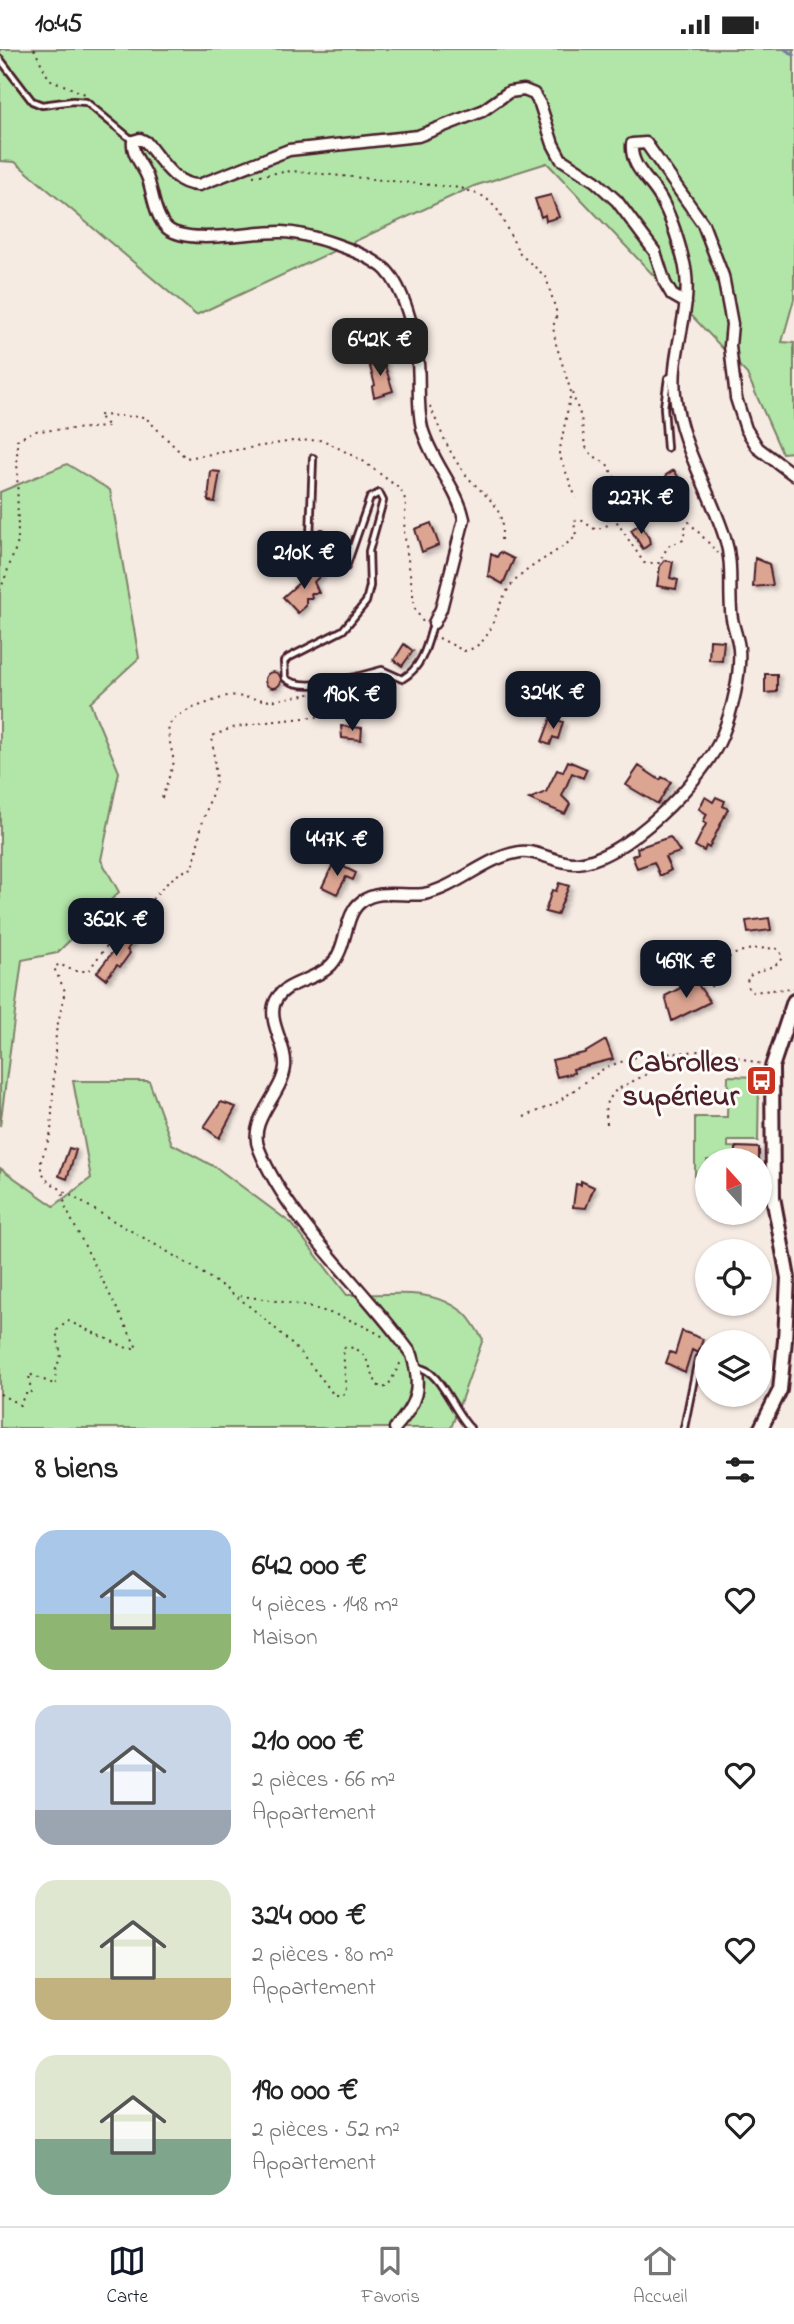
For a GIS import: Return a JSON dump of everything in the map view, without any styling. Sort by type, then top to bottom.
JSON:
[{"type":"street","points":[[432,627],[440,609],[464,519],[430,453],[422,428],[418,407],[417,355],[394,282],[385,270],[374,262],[308,236],[284,232],[195,237],[175,233],[159,217],[146,172],[132,146],[133,141],[140,139],[146,142],[177,178],[187,185],[199,185],[289,150],[418,136],[482,111],[509,92],[524,90],[534,94],[540,104],[552,143],[561,159],[595,181],[617,201],[655,252],[664,283],[672,295],[686,303]]},
{"type":"street","points":[[395,1428],[417,1398],[416,1368],[412,1356],[309,1227],[276,1181],[256,1143],[256,1131],[285,1072],[285,1056],[273,1009],[278,995],[289,987],[318,977],[331,965],[342,952],[356,907],[374,895],[422,895],[522,852],[576,863],[592,860],[618,846],[674,803],[706,766],[722,735],[730,708],[740,650],[731,615],[729,551],[678,417],[675,375],[686,303],[685,265],[661,198],[632,157],[632,144],[638,142],[653,149],[673,184],[703,224],[729,297],[730,346],[739,414],[758,448],[794,475]]},
{"type":"street","points":[[761,1428],[780,1390],[787,1302],[787,1267],[774,1209],[772,1182],[772,1067],[794,1001]]},
{"type":"lane","points":[[0,59],[32,101],[42,105],[73,100],[86,102],[133,141]]},
{"type":"lane","points":[[667,448],[664,407],[668,378],[675,375]]},
{"type":"lane","points":[[313,458],[309,563],[313,564],[318,536],[322,533],[340,566],[346,568],[370,498],[379,493],[383,501],[369,551],[370,586],[366,602],[343,630],[288,658],[284,662],[285,678],[299,685],[342,682],[382,670],[397,679],[409,675],[422,659],[432,627]]},
{"type":"lane","points":[[416,1368],[424,1367],[433,1373],[460,1418],[470,1428]]},
{"type":"lane","points":[[684,1428],[695,1374]]},
{"type":"path","points":[[34,49],[49,79],[82,91],[86,102]]},
{"type":"path","points":[[246,178],[292,171],[461,188],[485,197],[505,220],[520,254],[546,277],[557,314],[553,327],[556,344],[581,417],[584,446],[592,455],[607,464],[618,482]]},
{"type":"path","points":[[571,392],[559,454],[576,498]]},
{"type":"path","points":[[428,397],[446,443],[460,468],[500,510],[505,525],[500,544]]},
{"type":"path","points":[[0,591],[18,542],[17,440],[34,431],[109,427],[99,415],[145,417],[186,458],[293,441],[323,440],[363,461],[400,489],[406,501],[404,531],[415,609],[449,646],[464,651],[482,641],[490,631],[509,588],[576,536],[573,521],[581,520],[596,530],[608,525],[608,519],[612,516],[644,563],[651,565],[659,563],[668,546],[683,540],[685,524],[689,522],[723,557]]},
{"type":"path","points":[[397,679],[362,712],[266,722],[232,728],[212,736],[216,781],[202,824],[193,868],[183,870],[171,880],[142,911],[133,911],[88,971],[74,971],[59,964],[54,968],[65,991],[56,1032],[51,1133],[41,1161],[41,1171],[48,1181],[62,1191],[208,1274],[262,1314],[307,1356],[334,1394],[341,1396],[346,1392],[343,1348],[355,1348],[363,1353],[377,1385],[383,1388],[392,1380],[400,1362],[412,1356]]},
{"type":"path","points":[[162,798],[174,762],[168,733],[169,725],[174,719],[230,695],[270,701],[319,692]]},
{"type":"path","points":[[711,987],[716,969],[723,961],[739,951],[757,948],[779,949],[783,958],[780,963],[747,978],[748,990],[794,988]]},
{"type":"path","points":[[524,1117],[555,1104],[606,1067],[639,1056],[712,1050],[772,1067]]},
{"type":"path","points":[[607,1124],[605,1105],[616,1090],[645,1075],[682,1063],[740,1056]]},
{"type":"path","points":[[0,1394],[20,1405],[25,1394],[31,1394],[29,1374],[57,1385],[55,1372],[61,1355],[56,1331],[68,1321],[127,1348],[137,1348],[66,1209],[62,1191]]},
{"type":"path","points":[[237,1296],[325,1310],[349,1318],[392,1343]]},
{"type":"green space","points":[[0,49],[794,49],[794,299],[782,342],[794,343],[794,452],[782,453],[747,374],[547,163],[474,186],[196,315],[15,162],[0,161]]},
{"type":"green space","points":[[67,464],[110,490],[139,658],[90,703],[119,772],[101,860],[119,892],[57,953],[22,960],[0,1126],[0,492]]},
{"type":"green space","points":[[728,1076],[759,1077],[758,1141],[728,1141],[728,1147],[759,1148],[695,1148],[695,1117],[727,1117]]},
{"type":"green space","points":[[73,1081],[149,1081],[172,1144],[217,1168],[292,1224],[347,1295],[422,1295],[450,1304],[466,1315],[483,1339],[451,1428],[0,1428],[0,1168],[54,1206],[91,1178]]},
{"type":"building","points":[[551,195],[559,217],[546,221],[545,215],[541,217],[535,199]]},
{"type":"building","points":[[383,359],[393,391],[374,397],[372,387],[375,385],[369,363]]},
{"type":"building","points":[[674,470],[685,488],[676,494],[666,475]]},
{"type":"building","points":[[211,471],[220,472],[215,502],[208,501]]},
{"type":"building","points":[[431,523],[439,545],[422,552],[415,529]]},
{"type":"building","points":[[640,524],[650,544],[643,549],[631,530]]},
{"type":"building","points":[[500,552],[514,559],[503,584],[488,576],[491,554],[497,557]]},
{"type":"building","points":[[755,558],[769,564],[773,585],[753,587]]},
{"type":"building","points":[[665,560],[673,562],[670,578],[678,580],[676,589],[657,586],[660,566]]},
{"type":"building","points":[[325,566],[327,569],[314,582],[319,593],[311,593],[312,598],[306,598],[306,606],[298,613],[283,597],[302,580]]},
{"type":"building","points":[[710,640],[724,641],[722,661],[709,660]]},
{"type":"building","points":[[404,644],[413,651],[402,666],[394,660]]},
{"type":"building","points":[[273,672],[279,674],[279,686],[273,688],[267,686],[265,680],[267,674]]},
{"type":"building","points":[[765,674],[777,674],[777,692],[765,693]]},
{"type":"building","points":[[317,699],[335,699],[334,709],[316,706]]},
{"type":"building","points":[[551,718],[563,722],[558,739],[553,737],[550,745],[542,742]]},
{"type":"building","points":[[341,726],[362,728],[361,740],[342,738]]},
{"type":"building","points":[[568,761],[587,769],[583,778],[572,773],[562,796],[570,804],[565,814],[529,799],[546,792],[557,770],[563,772]]},
{"type":"building","points":[[639,766],[660,780],[662,777],[671,782],[658,804],[626,785]]},
{"type":"building","points":[[705,797],[713,802],[716,797],[725,801],[723,806],[728,809],[709,848],[706,846],[704,851],[695,846],[706,824],[703,822],[707,814],[699,809]]},
{"type":"building","points":[[670,837],[680,852],[665,857],[671,870],[660,876],[654,862],[637,868],[632,856],[638,853],[637,848]]},
{"type":"building","points":[[334,862],[356,873],[353,880],[346,877],[337,894],[322,887]]},
{"type":"building","points":[[559,883],[569,886],[557,915],[545,912],[552,890],[556,891]]},
{"type":"building","points":[[769,918],[771,930],[748,933],[746,921]]},
{"type":"building","points":[[126,935],[133,941],[127,950],[130,953],[120,967],[117,965],[106,979],[97,972]]},
{"type":"building","points":[[695,980],[710,1002],[672,1021],[665,996]]},
{"type":"building","points":[[606,1040],[613,1059],[573,1069],[574,1073],[557,1077],[552,1060],[584,1053]]},
{"type":"building","points":[[221,1102],[236,1107],[219,1138],[204,1127]]},
{"type":"building","points":[[69,1148],[76,1150],[67,1179],[59,1176]]},
{"type":"building","points":[[581,1181],[594,1187],[586,1208],[573,1207],[576,1184],[581,1185]]},
{"type":"building","points":[[682,1331],[695,1336],[695,1352],[692,1350],[685,1372],[666,1363],[670,1352],[675,1354]]},
{"type":"waterway","points":[[785,49],[794,55]]},
{"type":"place","name":"Cabrolles supérieur","points":[[762,1081]]}]
